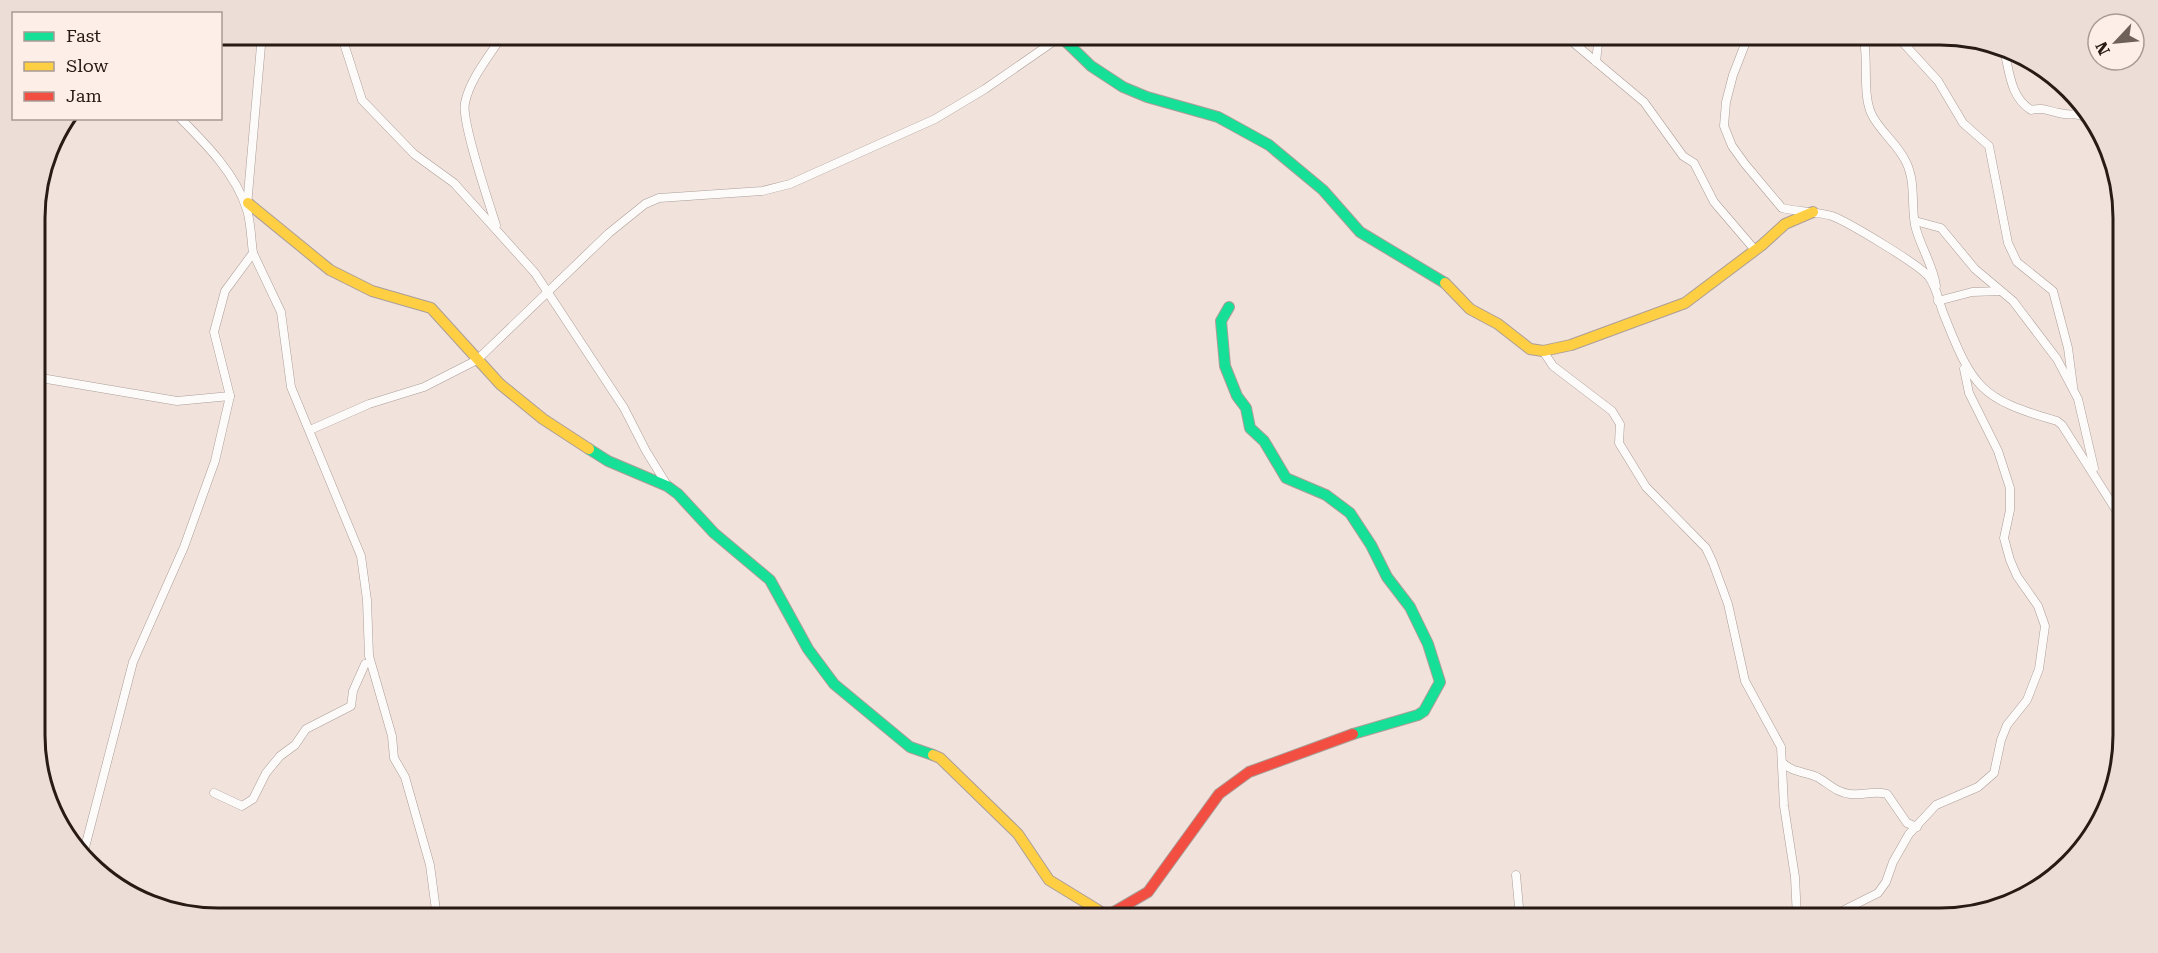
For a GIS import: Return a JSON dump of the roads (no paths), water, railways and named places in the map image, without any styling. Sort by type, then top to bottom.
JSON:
[{"type":"street","points":[[261,45],[247,207],[253,253],[281,312],[291,387],[361,556],[367,600],[369,656],[392,736],[394,758],[405,777],[430,865],[436,908]]},
{"type":"street","points":[[344,45],[362,100],[414,154],[454,183],[535,273],[613,391],[667,486],[714,533],[770,580],[808,649],[834,684],[910,747],[940,759],[1017,834],[1049,880],[1094,908]]},
{"type":"street","points":[[496,45],[471,85],[464,106],[472,145],[496,227]]},
{"type":"street","points":[[310,430],[369,404],[424,387],[477,360],[548,294],[609,232],[652,200],[678,196],[762,191],[790,184],[935,119],[986,89],[1046,45]]},
{"type":"street","points":[[1070,45],[1091,66],[1124,87],[1147,97],[1175,103],[1218,117],[1269,146],[1323,190],[1360,232],[1444,282],[1470,309],[1498,324],[1526,347],[1543,351],[1571,345],[1685,303],[1755,250],[1785,224],[1813,212]]},
{"type":"street","points":[[1576,45],[1649,109],[1683,156],[1694,163],[1714,202],[1755,250]]},
{"type":"street","points":[[1596,62],[1598,45]]},
{"type":"street","points":[[1745,45],[1726,102],[1726,135],[1745,164],[1782,208],[1813,212],[1847,222],[1929,277],[1964,365],[1969,393],[2004,467],[2010,488],[2010,510],[2004,538],[2017,576],[2038,606],[2045,626],[2043,649],[2026,700],[2007,725],[2001,740],[1994,773],[1978,788],[1936,805],[1910,834],[1878,893],[1848,908]]},
{"type":"street","points":[[1864,45],[1869,107],[1875,120],[1907,162],[1914,198],[1915,221],[1922,247],[1935,274],[1937,297]]},
{"type":"street","points":[[1905,45],[1938,81],[1963,123],[1989,146],[2010,249],[2017,262],[2053,291],[2069,354],[2073,386],[2097,478]]},
{"type":"street","points":[[2006,58],[2013,89],[2023,105],[2031,110],[2039,108],[2051,109],[2060,114],[2077,113]]},
{"type":"street","points":[[182,120],[204,142],[232,179],[247,207],[330,270],[372,291],[431,308],[500,384],[563,435],[608,461],[667,486]]},
{"type":"street","points":[[1915,221],[1941,228],[1974,269],[2021,312],[2073,386]]},
{"type":"street","points":[[86,845],[133,662],[184,547],[214,461],[230,396],[214,332],[225,291],[253,253]]},
{"type":"street","points":[[1937,297],[2000,291]]},
{"type":"street","points":[[1123,908],[1148,892],[1205,811],[1226,788],[1259,768],[1375,726],[1418,715],[1424,711],[1440,682],[1428,644],[1410,607],[1387,577],[1371,545],[1350,513],[1326,495],[1286,478],[1264,441],[1250,428],[1246,408],[1237,396],[1225,366],[1221,321],[1229,307]]},
{"type":"street","points":[[1543,351],[1553,366],[1612,411],[1620,424],[1619,443],[1646,487],[1706,548],[1728,604],[1745,681],[1756,705],[1774,731],[1781,747],[1784,806],[1795,877],[1797,908]]},
{"type":"street","points":[[1964,365],[1988,393],[2021,410],[2057,421],[2113,504]]},
{"type":"street","points":[[45,379],[177,401],[230,396]]},
{"type":"street","points":[[214,793],[242,806],[253,799],[266,772],[280,756],[295,745],[306,729],[351,706],[353,691],[365,664]]},
{"type":"street","points":[[1783,763],[1790,771],[1817,777],[1848,794],[1860,795],[1871,791],[1887,794],[1907,823],[1917,827]]},
{"type":"street","points":[[1516,875],[1519,908]]}]
